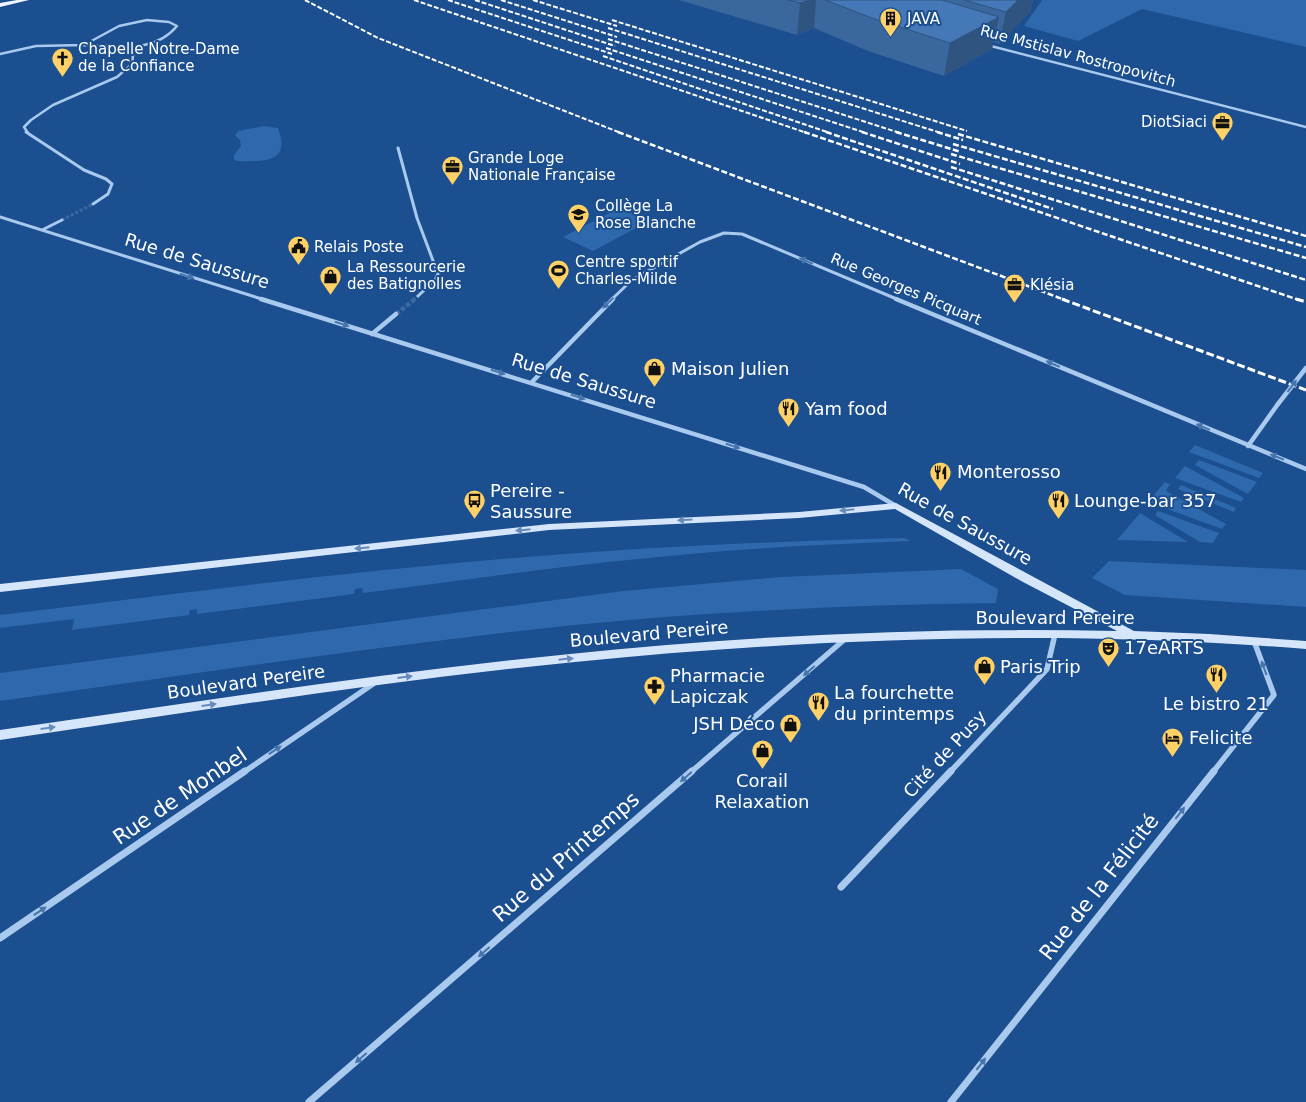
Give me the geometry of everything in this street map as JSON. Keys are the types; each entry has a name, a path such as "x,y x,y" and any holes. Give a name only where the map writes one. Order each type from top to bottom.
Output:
{"main road":[{"path":"0,5 26,0"},
{"path":"0,588 549,528 798,515 896,506"},
{"name":"Rue de Saussure","path":"896,506 1133,635"},
{"name":"Boulevard Pereire","path":"0,735 378,681 620,654 846,638 1055,634 1133,635 1306,645"}],"street":[{"path":"0,54 24,48 83,45 134,47 157,41 176,28 176,24 148,19 126,22 119,24 83,45"},
{"name":"Rue Mstislav Rostropovitch","path":"986,44 1306,127"},
{"path":"93,204 108,194 112,189 112,184 106,179 84,170 26,132 24,127 28,120 65,100 117,77 132,64 134,47"},
{"path":"398,148 417,218 438,274 435,280 418,296"},
{"name":"Rue de Saussure","path":"0,217 856,484 896,506"},
{"path":"42,230 62,220"},
{"name":"Rue Georges Picquart","path":"531,383 586,324 632,280 700,242 724,233 732,233 751,238 1248,446 1306,468"},
{"path":"372,334 396,314"},
{"path":"1248,446 1306,368"},
{"name":"Cité de Pusy","path":"841,887 1047,669 1055,634"},
{"name":"Rue du Printemps","path":"309,1102 846,638"},
{"name":"Rue de la Félicité","path":"950,1102 1274,695 1254,641"},
{"name":"Rue de Monbel","path":"0,938 378,681"}],"shaded area":[{"path":"1042,0 1306,0 1306,47 1142,9 1078,41 1024,26"},
{"path":"264,126 278,128 281,136 281,149 275,157 262,161 234,160 234,155 241,146 240,140 235,135 238,131"},
{"path":"619,208 649,221 593,251 563,237"},
{"path":"1195,445 1263,473 1259,478 1189,452"},
{"path":"1199,460 1257,482 1248,494 1195,465"},
{"path":"1185,466 1244,498 1241,502 1175,478"},
{"path":"1165,482 1170,484 1166,491 1226,524 1222,529 1148,502"},
{"path":"1181,485 1236,508 1234,512 1178,489"},
{"path":"1158,511 1219,533 1213,543 1200,542 1155,515"},
{"path":"1140,513 1188,542 1117,540"},
{"path":"904,538 911,541 718,552 568,567 363,593 362,588 355,589 354,594 197,614 197,609 190,610 189,615 72,630 74,619 0,628 0,615 394,569 620,550"},
{"path":"1109,561 1306,570 1306,607 1125,595 1092,578"},
{"path":"961,569 998,589 996,603 807,608 681,616 556,627 370,649 0,701 0,673 623,591 782,577"}],"building":[{"path":"788,0 809,0 800,3"},
{"path":"825,0 942,0 999,17 950,43 872,18"},
{"path":"964,0 1018,0 1006,12"}],"tunnel":[{"path":"62,220 93,204"},
{"path":"413,300 418,296"},
{"path":"396,314 415,299"}],"railway":[{"path":"305,0 378,38 621,133"},
{"path":"414,0 807,133"},
{"path":"448,0 612,54"},
{"path":"475,0 615,46"},
{"path":"501,0 617,37"},
{"path":"533,0 617,26"},
{"path":"612,20 967,131"},
{"path":"608,28 941,133"},
{"path":"608,39 900,133"},
{"path":"606,48 866,133"},
{"path":"603,56 830,133"},
{"path":"618,132 1065,300"},
{"path":"804,132 1296,299"},
{"path":"826,132 1053,209"},
{"path":"862,132 960,164"},
{"path":"896,132 961,152"},
{"path":"937,132 963,140"},
{"path":"958,134 1306,236"},
{"path":"953,144 1306,247"},
{"path":"951,154 1306,258"},
{"path":"951,167 1306,280"},
{"path":"1062,299 1306,390"},
{"path":"1296,299 1306,302"}],"place":[{"name":"JAVA","path":"891,38"},
{"name":"Chapelle Notre-Dame de la Confiance","path":"62,77"},
{"name":"DiotSiaci","path":"1223,141"},
{"name":"Grande Loge Nationale Française","path":"452,186"},
{"name":"Collège La Rose Blanche","path":"579,234"},
{"name":"Relais Poste","path":"298,266"},
{"name":"Centre sportif Charles-Milde","path":"559,290"},
{"name":"La Ressourcerie des Batignolles","path":"331,295"},
{"name":"Klésia","path":"1014,304"},
{"name":"Maison Julien","path":"655,388"},
{"name":"Yam food","path":"789,428"},
{"name":"Monterosso","path":"941,491"},
{"name":"Pereire - Saussure","path":"474,520"},
{"name":"Lounge-bar 357","path":"1058,520"},
{"name":"17eARTS","path":"1108,667"},
{"name":"Paris Trip","path":"984,686"},
{"name":"Le bistro 21","path":"1216,693"},
{"name":"Pharmacie Lapiczak","path":"654,705"},
{"name":"La fourchette du printemps","path":"818,722"},
{"name":"JSH Déco","path":"791,743"},
{"name":"Felicite","path":"1173,757"},
{"name":"Corail Relaxation","path":"762,770"}]}
